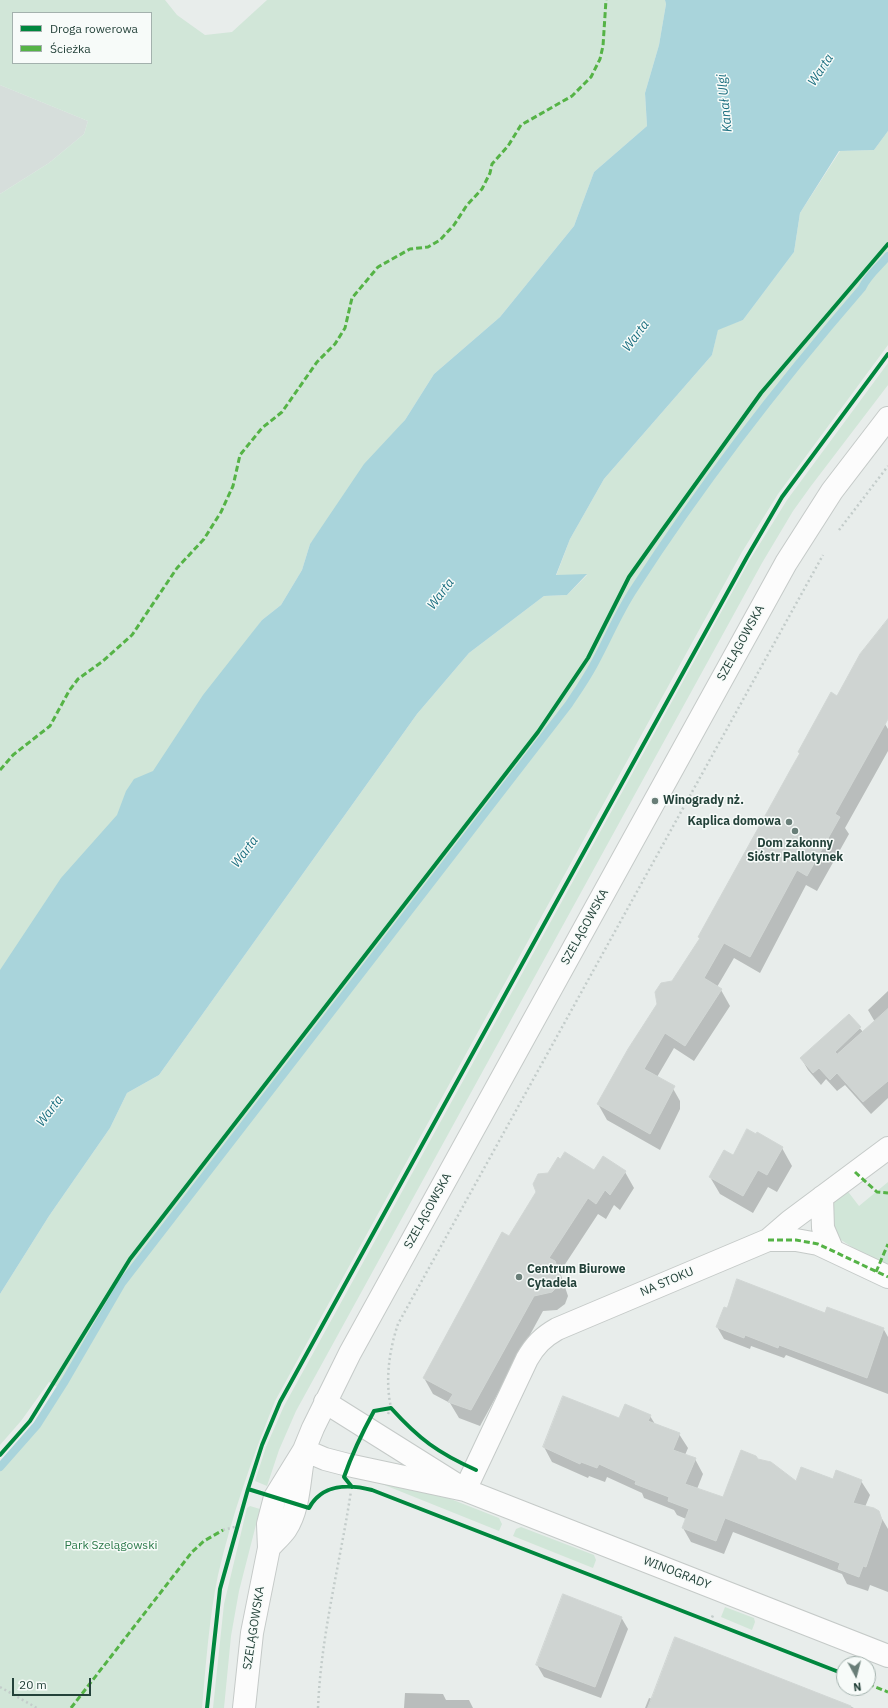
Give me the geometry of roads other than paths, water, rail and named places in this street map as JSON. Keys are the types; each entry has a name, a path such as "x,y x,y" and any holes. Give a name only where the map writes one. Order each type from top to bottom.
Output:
{"street":[{"name":"SZELĄGOWSKA","path":"244,1708 252,1633 269,1548 285,1530 292,1515 296,1504 304,1450 325,1402 372,1313 786,563 832,491 888,418"},
{"name":"NA STOKU","path":"465,1490 527,1359 534,1347 544,1337 579,1320 768,1240 822,1197 888,1148"},
{"path":"822,1197 822,1228 832,1249"},
{"path":"768,1240 796,1240 818,1244 832,1249 888,1277"},
{"name":"WINOGRADY","path":"325,1402 465,1490"},
{"name":"WINOGRADY","path":"304,1450 325,1459 348,1465 465,1490 888,1656"}],"water":[{"path":"665,0 888,0 888,131 874,150 839,151 800,213 794,252 743,320 718,330 712,355 604,479 570,539 556,575 587,574 567,595 544,596 469,653 417,714 159,1075 127,1093 110,1128 49,1216 0,1294 0,970 61,878 117,815 126,791 134,779 153,771 203,695 262,620 281,605 302,570 310,544 364,464 405,420 434,374 500,317 574,226 594,172 647,126 645,93 659,45 666,4"}],"waterway":[{"path":"0,1467 37,1425 65,1381 122,1283 569,704 590,671 628,598 687,510 743,434 801,360 862,288 870,275 888,256"}],"place":[{"name":"Winogrady nż.","path":"655,801"},
{"name":"Kaplica domowa","path":"789,822"},
{"name":"Dom zakonny Sióstr Pallotynek","path":"795,831"},
{"name":"Centrum Biurowe Cytadela","path":"519,1277"}],"water label":[{"name":"Warta","path":"821,70"},
{"name":"Kanał Ulgi","path":"725,103"},
{"name":"Warta","path":"636,336"},
{"name":"Warta","path":"441,594"},
{"name":"Warta","path":"245,852"},
{"name":"Warta","path":"50,1111"}],"park label":[{"name":"Park Szelągowski","path":"111,1546"}]}
